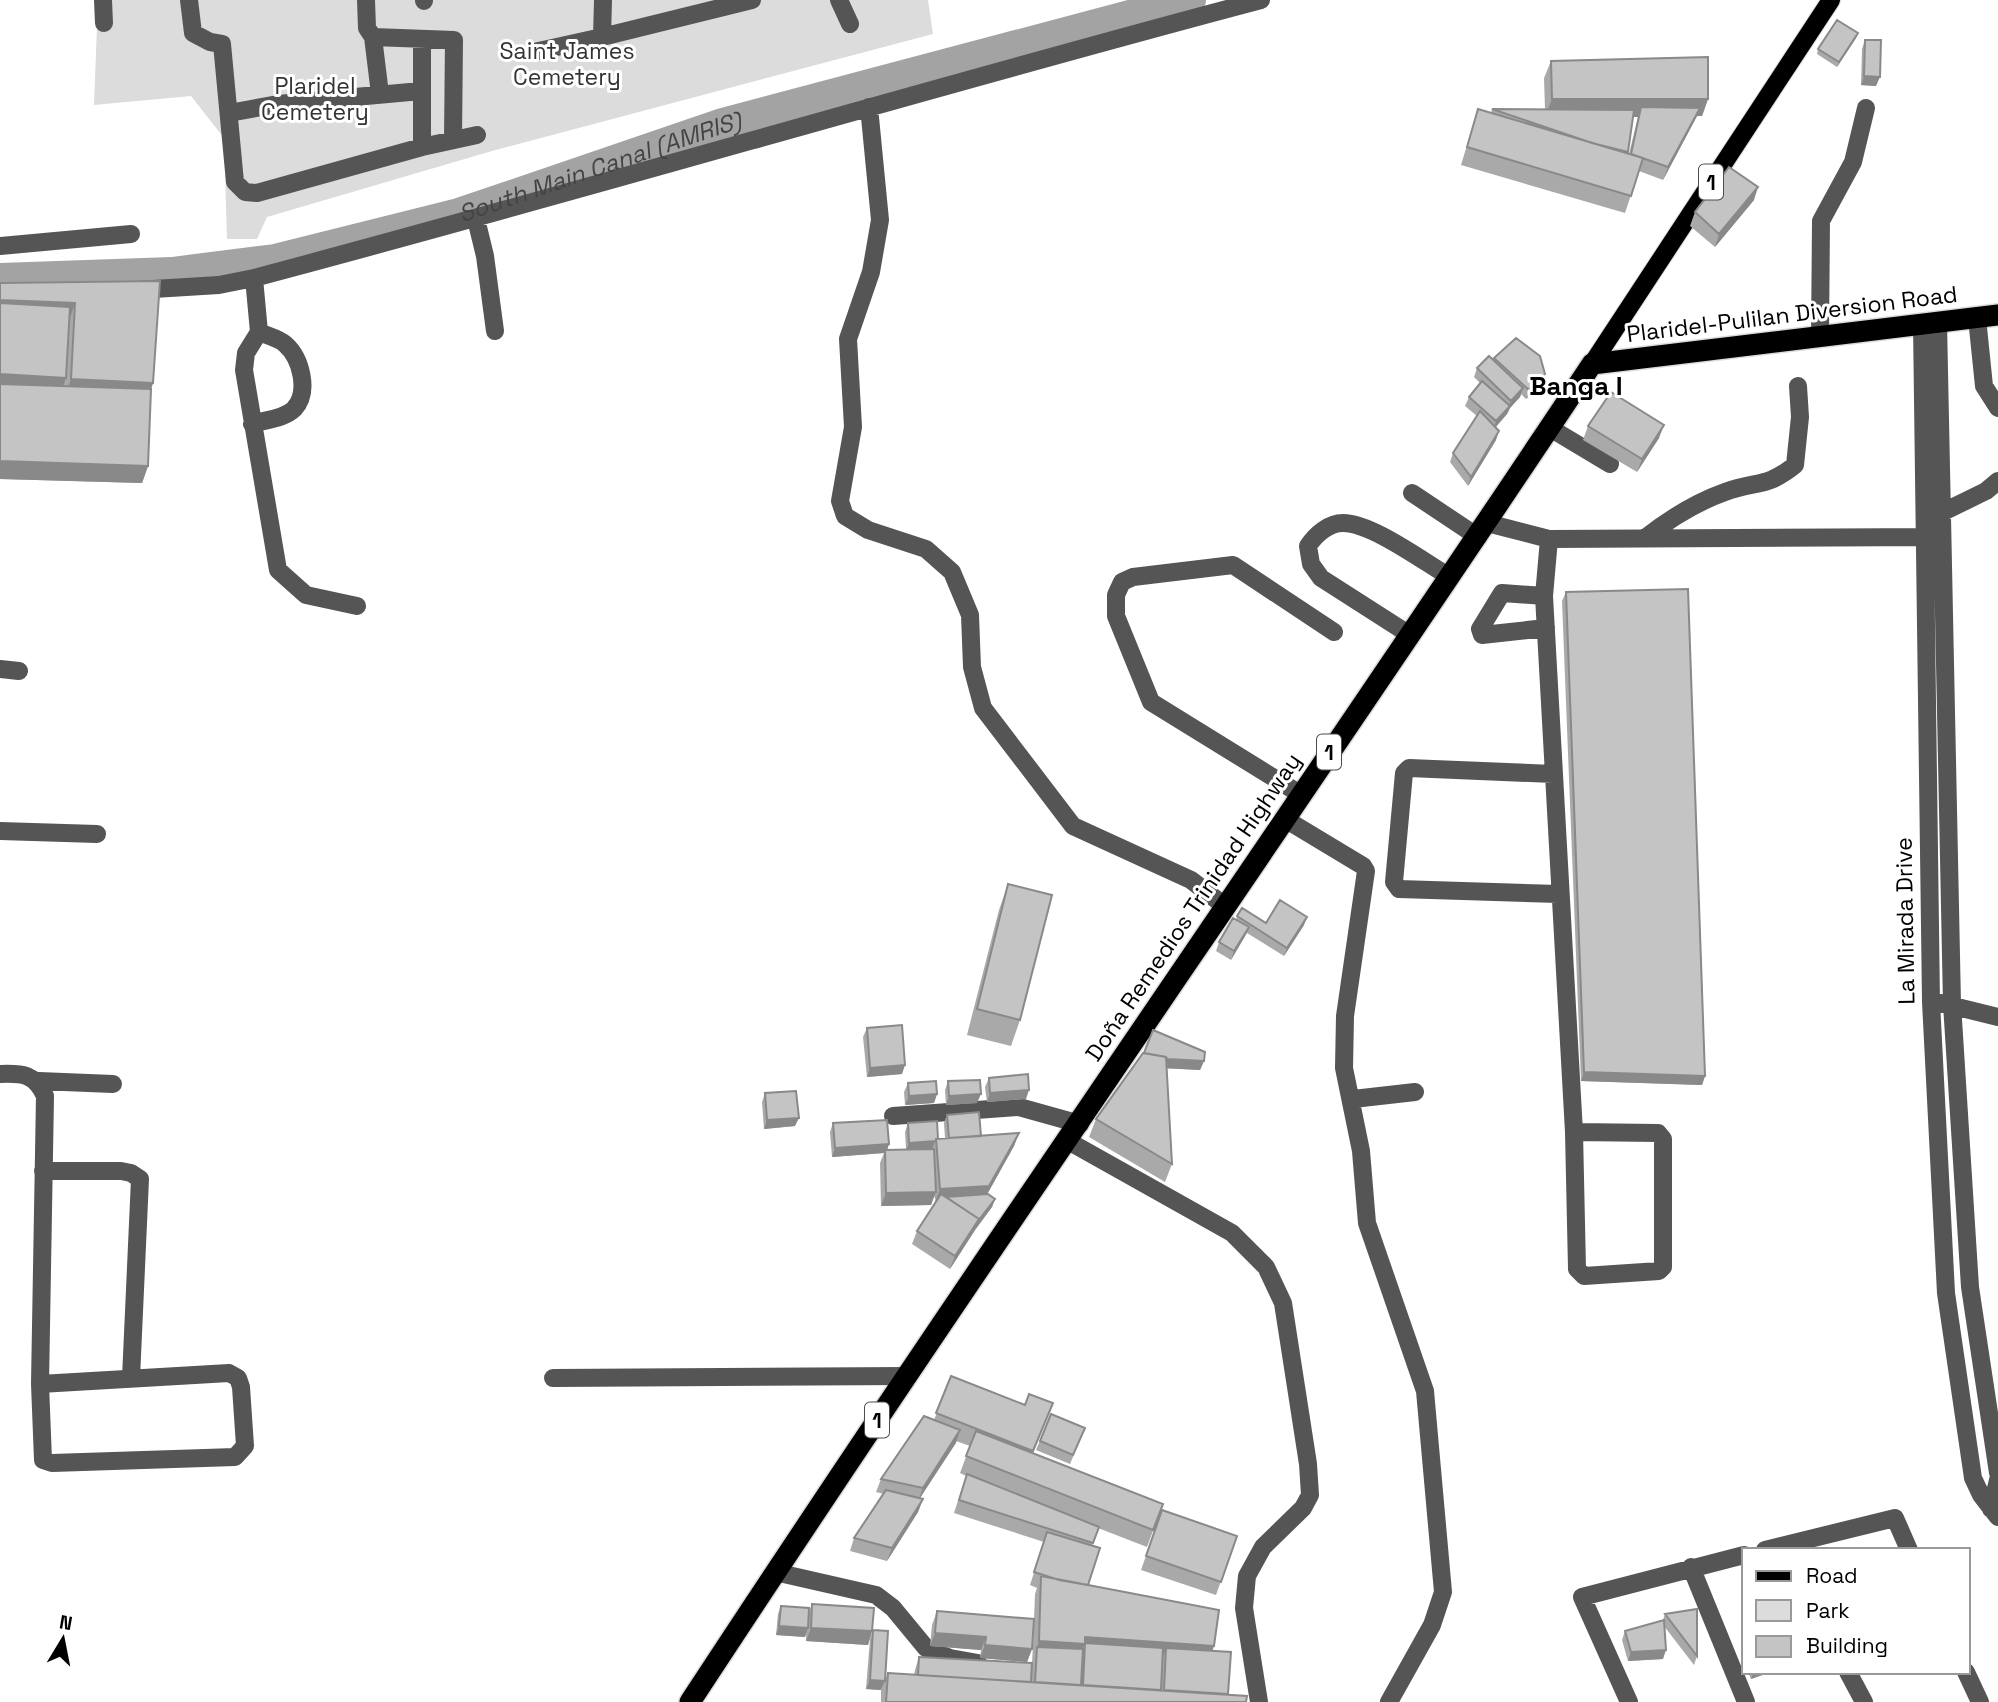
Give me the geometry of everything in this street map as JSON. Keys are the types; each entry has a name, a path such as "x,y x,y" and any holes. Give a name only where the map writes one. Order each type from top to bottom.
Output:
{"highway":[{"name":"Plaridel-Pulilan Diversion Road","path":"1592,364 1987,317"},
{"name":"Doña Remedios Trinidad Highway","path":"690,1702 1300,794 1483,530 1592,364"}],"main road":[{"name":"Doña Remedios Trinidad Highway","path":"1592,364 1831,0"}],"street":[{"path":"103,0 104,23"},
{"path":"190,0 193,33 210,42 222,44 235,182 245,192 257,192 422,147 477,135"},
{"path":"366,0 367,28 373,37 380,94"},
{"path":"602,37 603,0"},
{"path":"534,52 752,0"},
{"path":"839,0 850,24"},
{"path":"123,291 219,285 254,278 476,219 1221,5 1261,0"},
{"path":"373,37 422,41 448,38 454,40 453,139"},
{"path":"422,41 422,147"},
{"path":"229,113 421,91"},
{"path":"869,107 880,220 871,272 848,339 853,427 840,501 845,516 868,530 926,549 952,572 970,615 972,667 983,708 1073,826 1191,880 1226,907"},
{"path":"1819,337 1821,221 1853,162 1866,108"},
{"path":"476,219 485,256 495,331"},
{"path":"0,246 131,234"},
{"path":"254,278 259,332 246,353 244,370 251,424 278,570 306,595 357,606"},
{"path":"1987,317 1984,386 1998,408"},
{"name":"La Mirada Drive","path":"1930,323 1933,537 1952,1004 1970,1287 1998,1473"},
{"path":"251,424 294,409 302,387 299,363 288,347 259,332"},
{"name":"La Mirada Drive","path":"1930,377 1941,513 1933,537 1931,1002 1945,1293 1973,1478 1995,1513"},
{"path":"1645,538 1664,523 1726,492 1775,481 1795,465 1800,417 1798,386"},
{"path":"1549,428 1610,464"},
{"path":"1941,513 1986,491 1998,481"},
{"path":"1412,493 1483,530 1549,539 1933,537"},
{"path":"1410,635 1321,578 1311,564 1308,545 1315,535 1326,528 1341,523 1361,526 1450,577"},
{"path":"1549,539 1544,596 1574,1132 1577,1269 1584,1276 1659,1272 1664,1267 1663,1139 1658,1133 1574,1132"},
{"path":"1300,794 1152,702 1116,616 1116,595 1122,582 1133,577 1233,565 1334,632"},
{"path":"1544,596 1502,593 1480,629 1482,635 1491,636 1546,628"},
{"path":"0,669 19,671"},
{"path":"1553,774 1409,768 1404,773 1394,882 1399,889 1559,894"},
{"path":"1285,819 1363,866 1366,871 1345,1016 1344,1068 1353,1099 1367,1223 1425,1391 1443,1592 1432,1625 1389,1702"},
{"path":"0,831 97,834"},
{"path":"1931,1002 1952,1004 1998,1017"},
{"path":"0,1074 28,1074 39,1082 45,1096 40,1384 40,1450 43,1460 51,1463 235,1457 245,1446 242,1387 238,1378 229,1373 40,1384"},
{"path":"39,1082 113,1084"},
{"path":"1353,1099 1415,1092"},
{"path":"893,1116 1019,1107 1074,1132 1232,1233 1266,1267 1283,1303 1308,1465 1310,1495 1303,1508 1263,1547 1247,1576 1244,1608 1259,1702"},
{"path":"43,1171 121,1171 140,1179 131,1378"},
{"path":"1942,1221 1966,1219"},
{"path":"553,1378 908,1376"},
{"name":"La Mirada Drive","path":"1995,1513 1998,1480"},
{"path":"1789,1547 1895,1518 1908,1548"},
{"path":"1629,1702 1582,1597 1742,1555"},
{"path":"1691,1567 1745,1702"},
{"path":"775,1572 876,1595 893,1608 926,1648 950,1658 996,1666"},
{"path":"1848,1674 1864,1702"},
{"path":"1967,1674 1980,1702"}],"green space":[{"name":"Plaridel Cemetery","path":"98,0 928,0 933,34 492,151 267,217 257,239 227,239 224,138 191,96 94,105"}],"building":[{"path":"1837,20 1858,33 1839,62 1818,49"},
{"path":"1865,40 1881,40 1880,77 1864,76"},
{"path":"1708,57 1708,99 1552,99 1551,61"},
{"path":"1641,107 1700,108 1668,167 1631,154"},
{"path":"1478,109 1643,158 1631,196 1467,147"},
{"path":"1492,109 1634,110 1628,152 1592,143"},
{"path":"1729,167 1758,187 1719,234 1695,212"},
{"path":"160,281 153,383 71,379 75,303 0,300 0,283"},
{"path":"0,303 70,307 66,378 0,374"},
{"path":"1516,338 1540,356 1545,374 1529,390 1494,358"},
{"path":"1489,356 1523,388 1511,401 1477,368"},
{"path":"1482,381 1510,406 1496,421 1469,397"},
{"path":"0,384 151,389 148,466 0,461"},
{"path":"1611,392 1664,425 1642,459 1588,426"},
{"path":"1480,411 1499,431 1471,477 1453,453"},
{"path":"1688,589 1705,1076 1584,1072 1566,592"},
{"path":"1008,884 1052,895 1020,1020 977,1009"},
{"path":"1280,900 1307,917 1287,948 1237,916 1242,908 1266,923"},
{"path":"1233,918 1249,927 1234,951 1219,942"},
{"path":"902,1025 905,1065 870,1068 867,1028"},
{"path":"1153,1030 1205,1052 1204,1061 1167,1059 1144,1053"},
{"path":"1143,1053 1166,1057 1172,1164 1096,1119"},
{"path":"1028,1074 1029,1090 990,1093 989,1078"},
{"path":"980,1080 981,1094 949,1096 948,1081"},
{"path":"936,1081 937,1094 909,1096 908,1083"},
{"path":"796,1091 799,1118 767,1120 765,1093"},
{"path":"979,1112 981,1136 949,1138 947,1115"},
{"path":"887,1120 889,1144 835,1148 833,1123"},
{"path":"937,1121 936,1141 909,1143 908,1123"},
{"path":"1019,1133 989,1186 940,1189 936,1139"},
{"path":"934,1149 936,1192 886,1193 885,1150"},
{"path":"941,1194 979,1219 955,1256 917,1231"},
{"path":"988,1194 995,1199 978,1221 979,1219 946,1197"},
{"path":"951,1376 1025,1405 1029,1394 1053,1403 1033,1451 936,1413"},
{"path":"1051,1414 1085,1428 1073,1455 1040,1441"},
{"path":"924,1416 960,1430 923,1488 881,1479"},
{"path":"976,1431 1163,1504 1153,1530 966,1456"},
{"path":"967,1474 1099,1527 1093,1543 959,1500"},
{"path":"886,1490 923,1499 892,1548 854,1538"},
{"path":"1162,1510 1237,1536 1221,1582 1146,1556"},
{"path":"1047,1532 1100,1548 1088,1585 1034,1572"},
{"path":"1041,1576 1219,1610 1214,1646 1085,1637 1085,1644 1039,1641"},
{"path":"812,1604 874,1608 872,1631 811,1628"},
{"path":"781,1606 809,1608 808,1628 779,1626"},
{"path":"1697,1609 1697,1656 1665,1614"},
{"path":"937,1611 1034,1619 1032,1649 985,1645 986,1637 935,1633"},
{"path":"1664,1620 1666,1650 1631,1652 1625,1631"},
{"path":"873,1630 888,1631 885,1681 870,1680"},
{"path":"1085,1643 1163,1648 1161,1690 1083,1685"},
{"path":"1037,1647 1083,1649 1081,1685 1035,1682"},
{"path":"1166,1648 1231,1652 1228,1694 1164,1690"},
{"path":"919,1657 1032,1663 1031,1682 918,1675"},
{"path":"888,1673 1247,1696 1246,1702 886,1702"}],"waterway":[{"name":"South Main Canal (AMRIS)","path":"0,279 172,273 275,260 459,214 723,124 1190,0"}],"district":[{"name":"Banga I","path":"1576,386"}],"park label":[{"name":"Saint James Cemetery","path":"567,64"}]}
